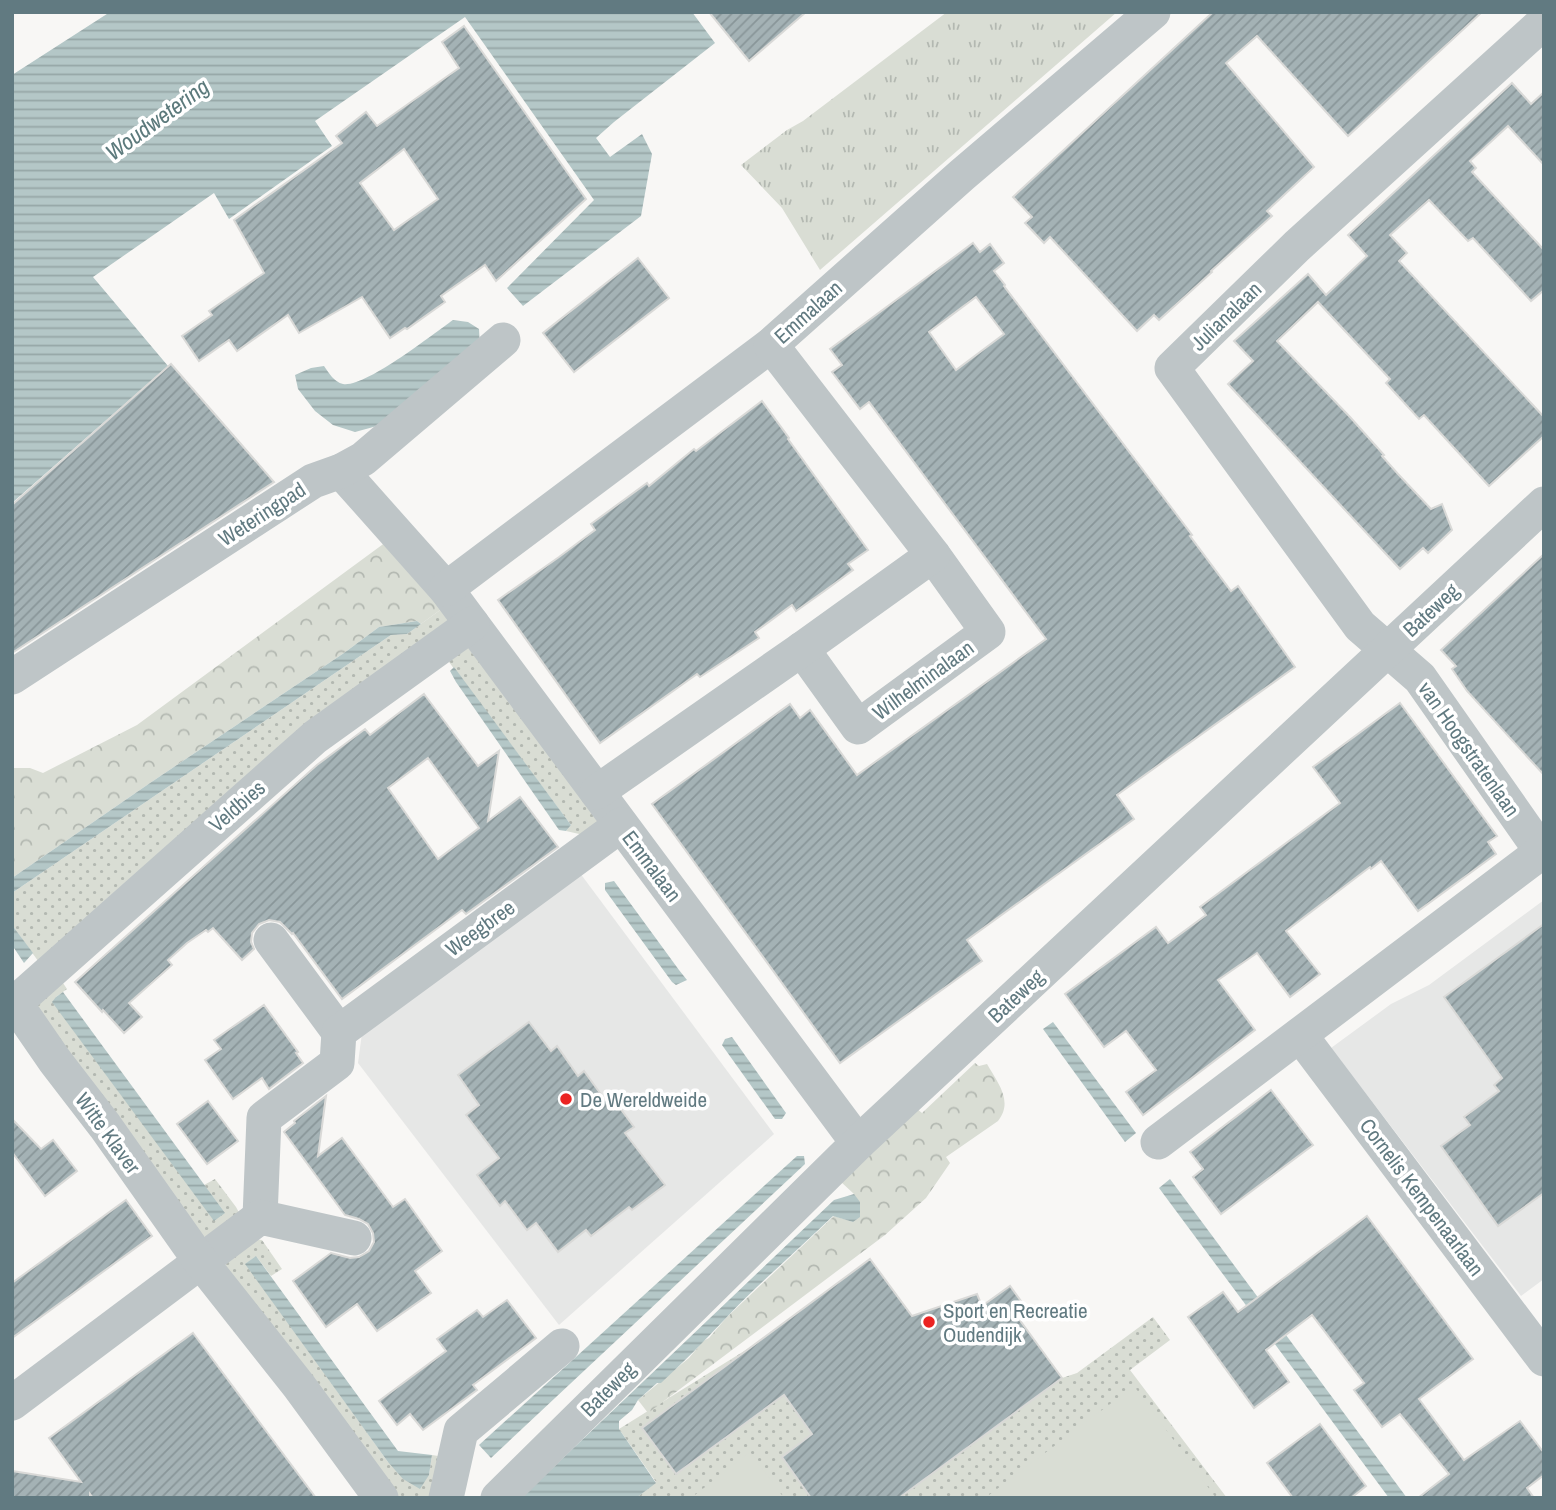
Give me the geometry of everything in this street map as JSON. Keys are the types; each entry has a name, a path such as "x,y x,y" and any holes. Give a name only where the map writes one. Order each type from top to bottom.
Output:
{"street":[{"name":"Emmalaan","path":"446,589 771,345 962,175 1153,12"},
{"name":"Julianalaan","path":"1387,651 1360,626 1171,368 1297,246 1541,20"},
{"name":"Weteringpad","path":"12,677 313,481 341,471 363,459 503,340"},
{"name":"Wilhelminalaan","path":"771,345 933,555 988,632 858,727 802,649"},
{"name":"Emmalaan","path":"341,471 446,589 858,1143"},
{"name":"Bateweg","path":"498,1498 858,1143 1544,504"},
{"path":"597,792 933,555"},
{"name":"Veldbies","path":"15,1003 316,737 472,624"},
{"name":"van Hoogstratenlaan","path":"1387,651 1420,678 1543,852"},
{"name":"Weegbree","path":"339,1032 621,825"},
{"path":"1158,1142 1543,852"},
{"path":"260,1217 264,1118 337,1063 339,1032 271,940"},
{"name":"Witte Klaver","path":"15,1003 201,1262 299,1386 381,1498"},
{"name":"Cornelis Kempenaarlaan","path":"1300,1035 1544,1359"},
{"path":"12,1403 260,1217 354,1238"},
{"path":"446,1498 461,1431 562,1346"}],"shaded area":[{"name":"De Wereldweide","path":"577,869 774,1134 559,1325 358,1063 362,1033"},
{"path":"1544,900 1544,1279 1521,1296 1331,1048 1391,1004 1429,985"}],"green space":[{"path":"947,12 1117,12 820,270 782,208 741,165"},
{"path":"386,542 443,608 421,624 417,621 379,627 12,878 12,768 30,768 43,773 137,725"},
{"path":"443,608 452,622 41,965 12,925 12,893 391,635 407,634"},
{"path":"467,646 598,819 596,828 588,836 566,831 571,825 443,654"},
{"path":"59,977 67,989 56,997 225,1213 204,1185 215,1179 243,1220 211,1240 201,1235 36,1011 37,997"},
{"path":"975,1063 979,1066 987,1064 1002,1092 1003,1114 998,1121 946,1157 950,1163 926,1198 885,1235 648,1413 638,1400 689,1358 726,1318 834,1216 853,1222 854,1194 840,1181 916,1108 922,1113"},
{"path":"253,1239 262,1240 282,1269 271,1276 256,1256 246,1264 388,1462 429,1475 432,1455 445,1457 441,1498 392,1498 226,1267 226,1261"},
{"path":"1153,1317 1170,1340 1130,1370 1227,1498 899,1498 1062,1378 1077,1373"},
{"path":"749,1348 859,1498 636,1498 656,1482 619,1429"},
{"path":"1134,1386 1216,1498 985,1498"},
{"path":"750,1452 784,1498 691,1498"}],"water":[{"name":"Woudwetering","path":"110,12 692,12 715,43 596,138 610,157 642,134 652,154 641,216 523,306 507,288 594,200 465,17 315,121 332,146 229,219 214,193 93,277 168,366 12,503 12,75"},
{"path":"453,320 468,322 479,329 480,347 377,426 355,432 333,425 315,411 298,389 295,375 311,368 324,366 334,379 343,384 367,378 399,359"},
{"path":"417,621 421,624 407,634 391,635 12,893 12,878 379,627"},
{"path":"454,667 571,825 566,831 559,830 456,682 450,671"},
{"path":"614,881 687,980 676,985 672,982 605,890 605,883"},
{"path":"12,925 33,953 24,963 12,945"},
{"path":"63,992 225,1213 214,1221 52,1002"},
{"path":"1053,1022 1136,1133 1125,1142 1043,1029"},
{"path":"732,1037 786,1113 782,1119 775,1119 722,1045 725,1039"},
{"path":"797,1156 804,1156 805,1164 491,1458 479,1445"},
{"path":"1170,1179 1407,1498 1389,1498 1159,1188"},
{"path":"854,1194 860,1202 860,1217 853,1222 833,1216 619,1421 619,1429 656,1483 636,1498 521,1498 834,1200"},
{"path":"256,1256 398,1451 432,1455 429,1475 420,1489 403,1479 388,1462 245,1264"}],"building":[{"path":"709,12 806,12 749,61"},
{"path":"1213,12 1482,12 1348,136 1257,36 1226,63 1314,167 1267,211 1272,216 1212,272 1159,320 1154,315 1137,331 1050,237 1044,243 1025,223 1032,217 1013,197"},
{"path":"464,26 586,199 496,281 485,265 441,296 445,302 390,338 362,297 299,333 288,315 237,351 229,340 199,361 182,336 212,315 209,311 264,273 234,220 342,143 336,136 366,112 377,126 459,68 442,42","holes":["404,149 438,199 394,230 360,183"]},
{"path":"1512,83 1531,104 1544,92 1544,165 1508,126 1470,161 1476,168 1472,172 1544,250 1544,290 1531,301 1473,238 1468,241 1429,200 1390,235 1407,253 1399,261 1544,417 1544,436 1489,486 1424,415 1419,419 1386,383 1390,379 1318,302 1277,341 1350,417 1431,509 1442,504 1452,530 1428,553 1423,548 1400,569 1228,384 1253,361 1234,341 1308,274 1326,295 1367,256 1348,235"},
{"path":"973,243 980,252 990,244 1004,263 994,271 1004,286 1192,535 1190,536 1231,591 1238,586 1295,667 1117,795 1134,819 967,940 982,961 840,1063 652,804 790,704 800,718 810,710 857,775 1046,639 869,402 860,409 832,372 842,365 830,349","holes":["976,297 1004,334 956,370 929,332"]},
{"path":"638,258 669,298 574,372 543,333"},
{"path":"171,364 274,482 12,653 12,505"},
{"path":"762,401 868,550 848,564 853,570 823,592 796,611 792,605 755,632 759,638 700,677 697,674 600,743 498,600 595,530 591,524 647,483 649,486 694,449 696,451"},
{"path":"1544,554 1544,775 1467,691 1452,669 1456,666 1441,650"},
{"path":"424,694 478,766 499,751 488,821 520,797 558,847 466,914 462,910 342,999 293,933 280,922 269,920 259,924 252,933 251,942 254,949 242,960 213,928 208,932 206,930 168,960 172,965 129,1003 142,1017 124,1033 75,982 317,765 365,729 370,735","holes":["428,758 479,828 438,859 388,788"]},
{"path":"1400,703 1497,836 1488,842 1496,854 1418,911 1381,861 1371,869 1370,867 1286,931 1320,974 1290,997 1257,953 1218,980 1255,1030 1143,1115 1126,1092 1156,1070 1126,1031 1104,1047 1065,994 1156,927 1168,943 1206,915 1200,907 1340,803 1313,767"},
{"path":"1544,924 1544,1193 1498,1226 1441,1146 1470,1125 1464,1117 1499,1091 1494,1085 1502,1078 1444,997"},
{"path":"264,1005 303,1063 269,1089 262,1078 233,1099 205,1060 221,1049 214,1040"},
{"path":"529,1022 551,1051 557,1046 578,1076 584,1071 605,1100 611,1096 634,1127 625,1133 665,1185 632,1210 629,1207 591,1236 586,1230 558,1252 536,1223 527,1230 505,1201 500,1206 477,1175 499,1158 466,1115 479,1105 458,1075"},
{"path":"1271,1090 1313,1145 1221,1214 1193,1177 1203,1169 1190,1152"},
{"path":"326,1096 318,1156 342,1138 393,1207 405,1199 442,1251 415,1271 431,1293 377,1331 357,1304 326,1327 293,1281 331,1253 350,1258 359,1257 369,1251 374,1242 368,1224 345,1215 284,1132"},
{"path":"208,1101 238,1141 207,1164 177,1124"},
{"path":"12,1119 41,1149 53,1140 77,1171 45,1196 12,1152"},
{"path":"126,1200 152,1236 12,1338 12,1283"},
{"path":"1367,1216 1473,1359 1419,1399 1464,1460 1520,1421 1544,1453 1544,1475 1527,1488 1534,1498 1418,1498 1449,1474 1400,1414 1382,1427 1354,1390 1364,1383 1312,1315 1266,1350 1289,1382 1254,1408 1188,1317 1223,1292 1238,1312"},
{"path":"870,1259 912,1316 977,1294 982,1306 1010,1286 1029,1312 1019,1319 1062,1378 899,1498 811,1498 782,1457 812,1434 784,1395 676,1474 642,1428"},
{"path":"507,1300 536,1338 473,1385 477,1390 423,1430 410,1414 397,1425 379,1401 446,1351 437,1339 477,1310 483,1317"},
{"path":"193,1333 316,1498 93,1498 90,1494 90,1498 12,1498 12,1471 81,1482 49,1438"},
{"path":"1320,1424 1366,1486 1351,1498 1293,1498 1267,1463"}],"place":[{"name":"De Wereldweide","path":"566,1099"},
{"name":"Sport en Recreatie Oudendijk","path":"929,1322"}]}
